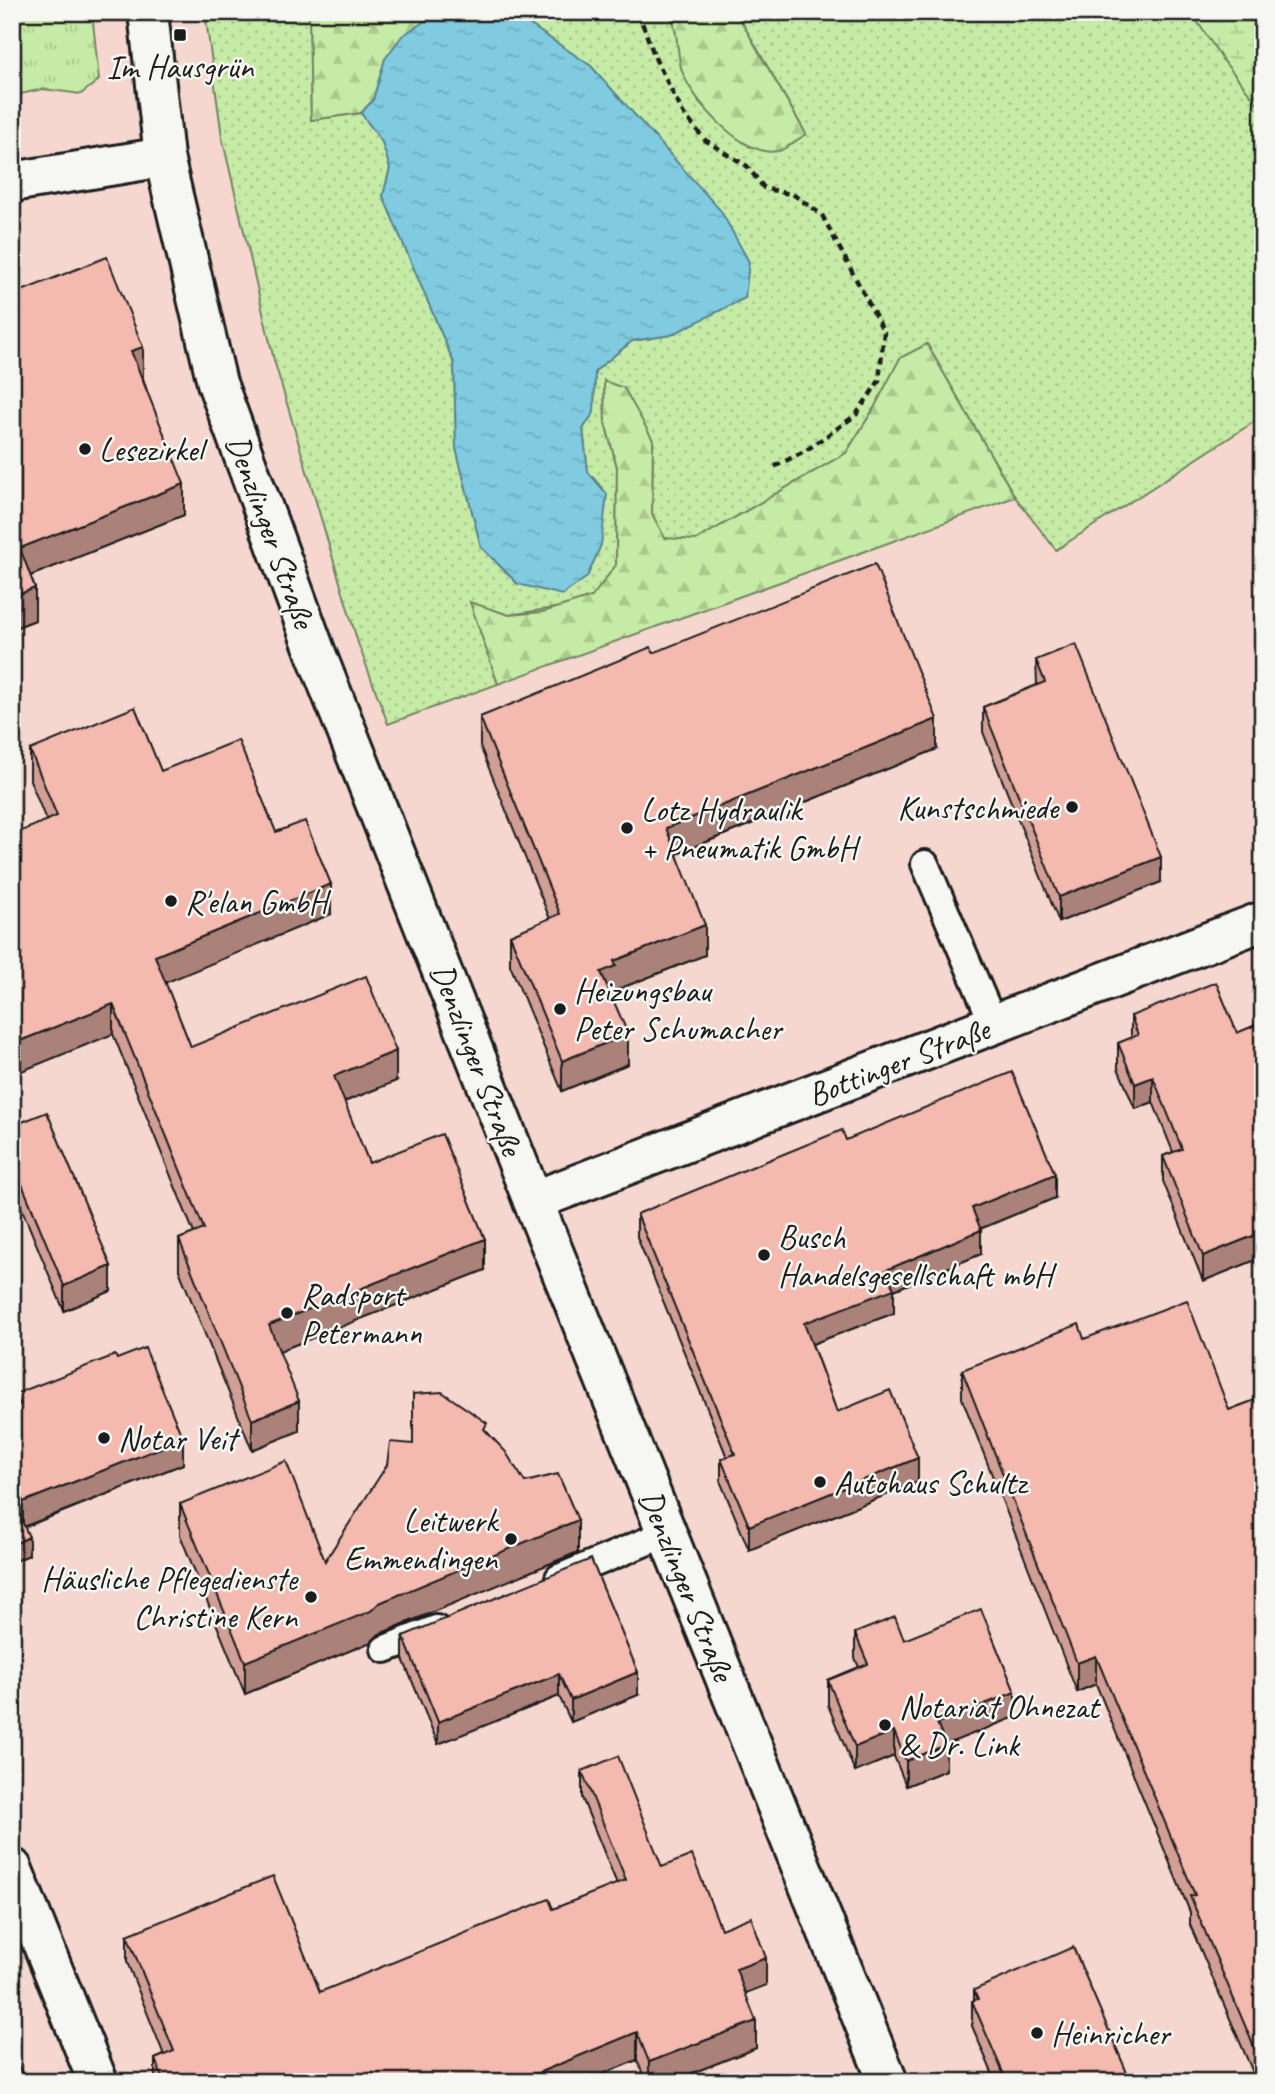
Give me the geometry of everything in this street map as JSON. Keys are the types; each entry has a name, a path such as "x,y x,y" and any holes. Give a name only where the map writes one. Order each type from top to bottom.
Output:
{"street":[{"name":"Denzlinger Straße","path":"148,12 164,157 217,383 317,656 888,2082"},
{"path":"12,182 164,157"},
{"name":"Bottinger Straße","path":"533,1201 1263,921"},
{"path":"12,1868 99,2082"}],"lane":[{"path":"925,864 994,1025"},
{"path":"539,1586 667,1534"},
{"path":"385,1649 462,1618"}],"path":[{"path":"638,12 656,60 683,113 705,140 747,166 764,188 794,195 821,215 884,332 879,381 856,415 808,449 774,467"}],"shaded area":[{"path":"92,12 205,12 222,137 274,360 358,643 388,724 1015,497 1056,550 1263,416 1263,2082 12,2082 12,96 43,89 81,94 98,80"}],"green space":[{"path":"12,12 92,12 99,80 81,94 43,89 12,96"},
{"path":"205,12 309,12 311,120 361,113 382,142 390,168 383,196 454,363 456,448 481,547 518,584 607,494 588,472 583,429 594,412 595,371 632,341 671,335 693,323 678,164 591,66 520,18 465,15 470,12 670,12 699,102 724,127 750,147 806,134 736,12 1191,12 1223,60 1263,110 1263,416 1056,550 1015,497 927,344 873,410 846,453 696,540 665,539 652,514 653,440 604,381 605,422 617,467 616,565 592,597 560,607 509,615 471,603 498,684 388,724 358,643 274,360 222,137"},
{"path":"309,12 470,12 465,15 434,15 385,59 373,100 361,113 311,120"},
{"path":"670,12 736,12 806,134 781,150 765,151 750,146 721,125 696,97 682,71"},
{"path":"1191,12 1263,12 1263,110 1223,60"},
{"path":"927,344 1015,497 498,684 470,602 509,615 543,612 592,597 616,565 617,467 605,422 604,381 624,388 653,440 652,514 665,538 696,540 846,453 873,410 900,358"}],"water":[{"path":"434,15 520,18 591,66 721,211 749,262 745,298 671,335 632,341 595,371 594,412 583,429 588,472 607,494 601,545 587,577 562,595 518,584 481,547 456,448 454,363 383,196 390,168 382,142 361,113 373,100 385,59 402,36"}],"building":[{"name":"Lesezirkel","path":"107,257 143,347 131,351 184,484 20,548 35,588 12,597 12,316 21,312 14,294"},
{"name":"Lotz Hydraulik + Pneumatik GmbH","path":"875,564 937,719 666,828 705,925 614,961 616,966 601,972 628,1034 562,1061 510,935 560,914 480,717 651,647 653,653"},
{"name":"Kunstschmiede","path":"1076,644 1161,857 1059,897 983,707 1045,682 1036,660"},
{"path":"135,707 161,771 238,740 276,832 305,821 331,884 155,956 191,1047 366,976 396,1051 334,1076 369,1163 442,1134 485,1239 269,1325 299,1401 252,1420 179,1239 204,1229 113,1004 12,1044 12,835 57,816 30,750"},
{"path":"1216,982 1237,1033 1263,1022 1263,1232 1203,1256 1163,1156 1182,1149 1153,1077 1135,1084 1118,1043 1138,1035 1131,1016"},
{"path":"1012,1072 1055,1174 972,1208 981,1230 886,1270 894,1289 804,1323 837,1412 890,1390 918,1458 749,1526 721,1459 735,1454 637,1214 842,1130 846,1140"},
{"path":"47,1112 111,1266 64,1286 19,1177 12,1179 12,1126"},
{"path":"1187,1300 1229,1410 1263,1397 1263,2068 1190,1896 1195,1895 1096,1656 1077,1663 962,1370 1079,1324 1084,1339"},
{"name":"Notar Veit","path":"145,1348 183,1439 23,1502 12,1475 12,1407 20,1404 15,1394 115,1355 117,1359"},
{"path":"442,1392 487,1423 484,1429 505,1451 525,1482 558,1474 578,1520 379,1603 371,1611 245,1662 180,1504 286,1461 325,1561 387,1465 390,1442 413,1444 413,1394"},
{"path":"12,1498 29,1537 12,1545"},
{"path":"591,1559 638,1672 571,1700 559,1674 438,1722 403,1636"},
{"path":"981,1609 1015,1692 937,1723 946,1745 906,1761 894,1731 855,1747 828,1680 868,1664 855,1633 895,1617 904,1640"},
{"path":"618,1756 662,1867 692,1855 721,1929 751,1917 766,1958 736,1969 756,2021 649,2062 637,2032 516,2082 164,2082 155,2059 174,2051 127,1935 273,1876 320,1992 549,1899 553,1909 626,1880 582,1771"},
{"name":"Heinricher","path":"1073,1947 1131,2082 1007,2082 972,2001 978,1999 974,1990"},
{"path":"12,2050 25,2082 12,2082"}],"place":[{"name":"Im Hausgrün","path":"180,35"},
{"name":"Lesezirkel","path":"85,449"},
{"name":"Kunstschmiede","path":"1072,807"},
{"name":"Lotz Hydraulik + Pneumatik GmbH","path":"627,828"},
{"name":"R'elan GmbH","path":"171,901"},
{"name":"Heizungsbau Peter Schumacher","path":"560,1009"},
{"name":"Busch Handelsgesellschaft mbH","path":"764,1255"},
{"name":"Radsport Petermann","path":"287,1313"},
{"name":"Notar Veit","path":"104,1438"},
{"name":"Autohaus Schultz","path":"820,1482"},
{"name":"Leitwerk Emmendingen","path":"511,1539"},
{"name":"Häusliche Pflegedienste Christine Kern","path":"311,1597"},
{"name":"Notariat Ohnezat & Dr. Link","path":"885,1725"},
{"name":"Heinricher","path":"1037,2033"}]}
